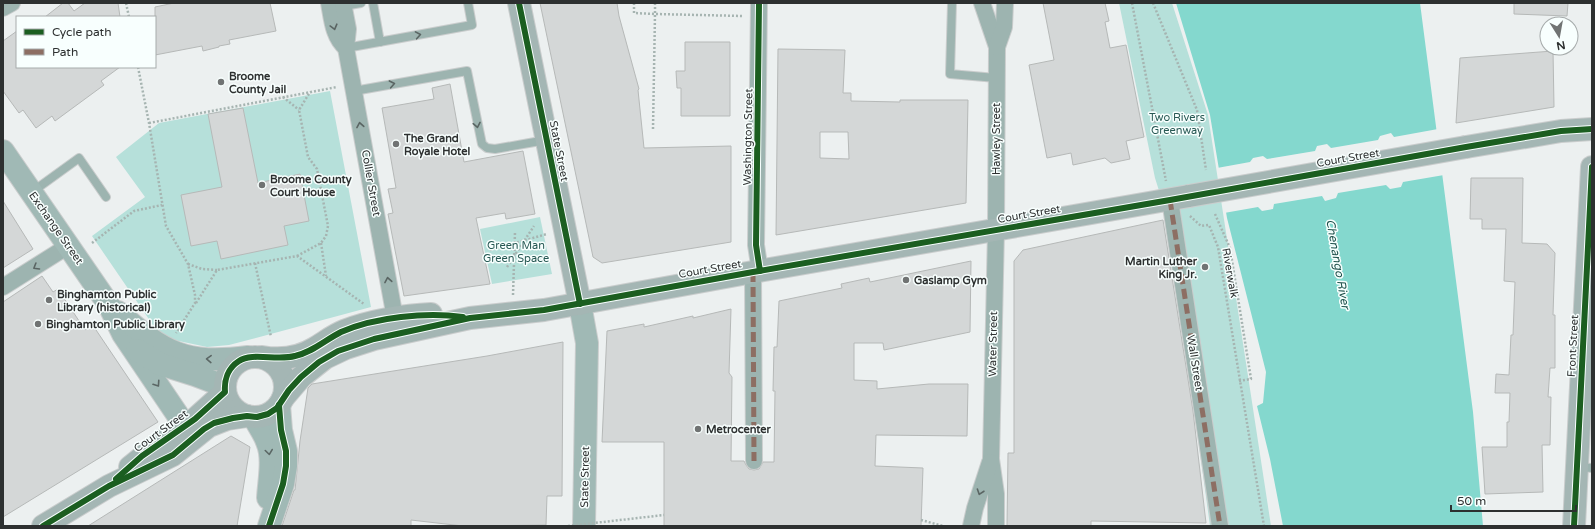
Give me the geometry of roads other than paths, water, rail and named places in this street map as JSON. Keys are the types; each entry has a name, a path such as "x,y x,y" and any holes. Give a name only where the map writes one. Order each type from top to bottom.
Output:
{"main road":[{"name":"State Street","path":"519,3 580,304 586,343 584,526"},
{"name":"Court Street","path":"281,401 295,383 312,367 338,351 374,339 470,318 512,314 580,304 757,271 1466,147 1561,131 1592,129"},
{"name":"Exchange Street","path":"3,151 109,305 127,340 177,414 181,422 182,429"},
{"name":"Front Street","path":"1574,526 1584,467 1583,416 1589,301 1592,167"},
{"name":"Exchange Street","path":"109,305 151,340 178,354 190,358 210,360 255,357"},
{"name":"Court Street","path":"255,357 282,358 299,356 309,352 331,337 345,331 366,324 395,318 434,314 470,318"},
{"name":"Exchange Street","path":"127,340 138,350 160,364 195,375 224,389"},
{"path":"266,526 271,464 270,450 267,441 250,416 232,407 224,389 226,376 231,367 239,361 255,357 274,364 283,375 285,385 281,401 281,430 286,451 286,466 283,484 269,526"},
{"name":"Court Street","path":"109,486 142,456 195,419 224,389"},
{"path":"250,416 268,414 281,401"},
{"name":"Court Street","path":"43,526 109,486 173,455 209,426 227,419 250,416"}],"street":[{"path":"3,8 12,3"},
{"name":"Hawley Street","path":"996,230 997,47 1004,26 1005,3"},
{"name":"Collier Street","path":"339,4 335,31 340,42 346,48 395,318"},
{"name":"Hawley Street","path":"980,4 997,47"},
{"name":"Washington Street","path":"754,461 759,10"},
{"name":"Wall Street","path":"1180,198 1220,526"},
{"name":"Water Street","path":"996,230 991,459 996,494 996,526"},
{"path":"3,287 68,246"},
{"name":"Water Street","path":"971,526 974,508 991,459"}],"lane":[{"path":"339,4 361,3"},
{"path":"373,3 380,42"},
{"path":"346,48 472,24 468,3"},
{"path":"952,3 950,74 996,78"},
{"path":"353,88 467,71 482,144 487,148 495,149 547,140"},
{"path":"32,192 79,158 106,197"}],"water":[{"name":"Chenango River","path":"1176,3 1420,3 1473,412 1483,526 1283,526 1270,459 1257,406 1263,403 1266,372 1227,218 1210,115"}],"place":[{"name":"Broome County Jail","path":"221,82"},
{"name":"The Grand Royale Hotel","path":"396,144"},
{"name":"Broome County Court House","path":"262,185"},
{"name":"Martin Luther King Jr.","path":"1205,267"},
{"name":"Gaslamp Gym","path":"906,280"},
{"name":"Binghamton Public Library (historical)","path":"49,300"},
{"name":"Binghamton Public Library","path":"38,324"},
{"name":"Metrocenter","path":"698,429"}],"park label":[{"name":"Two Rivers Greenway","path":"1177,123"},
{"name":"Green Man Green Space","path":"516,251"}]}
